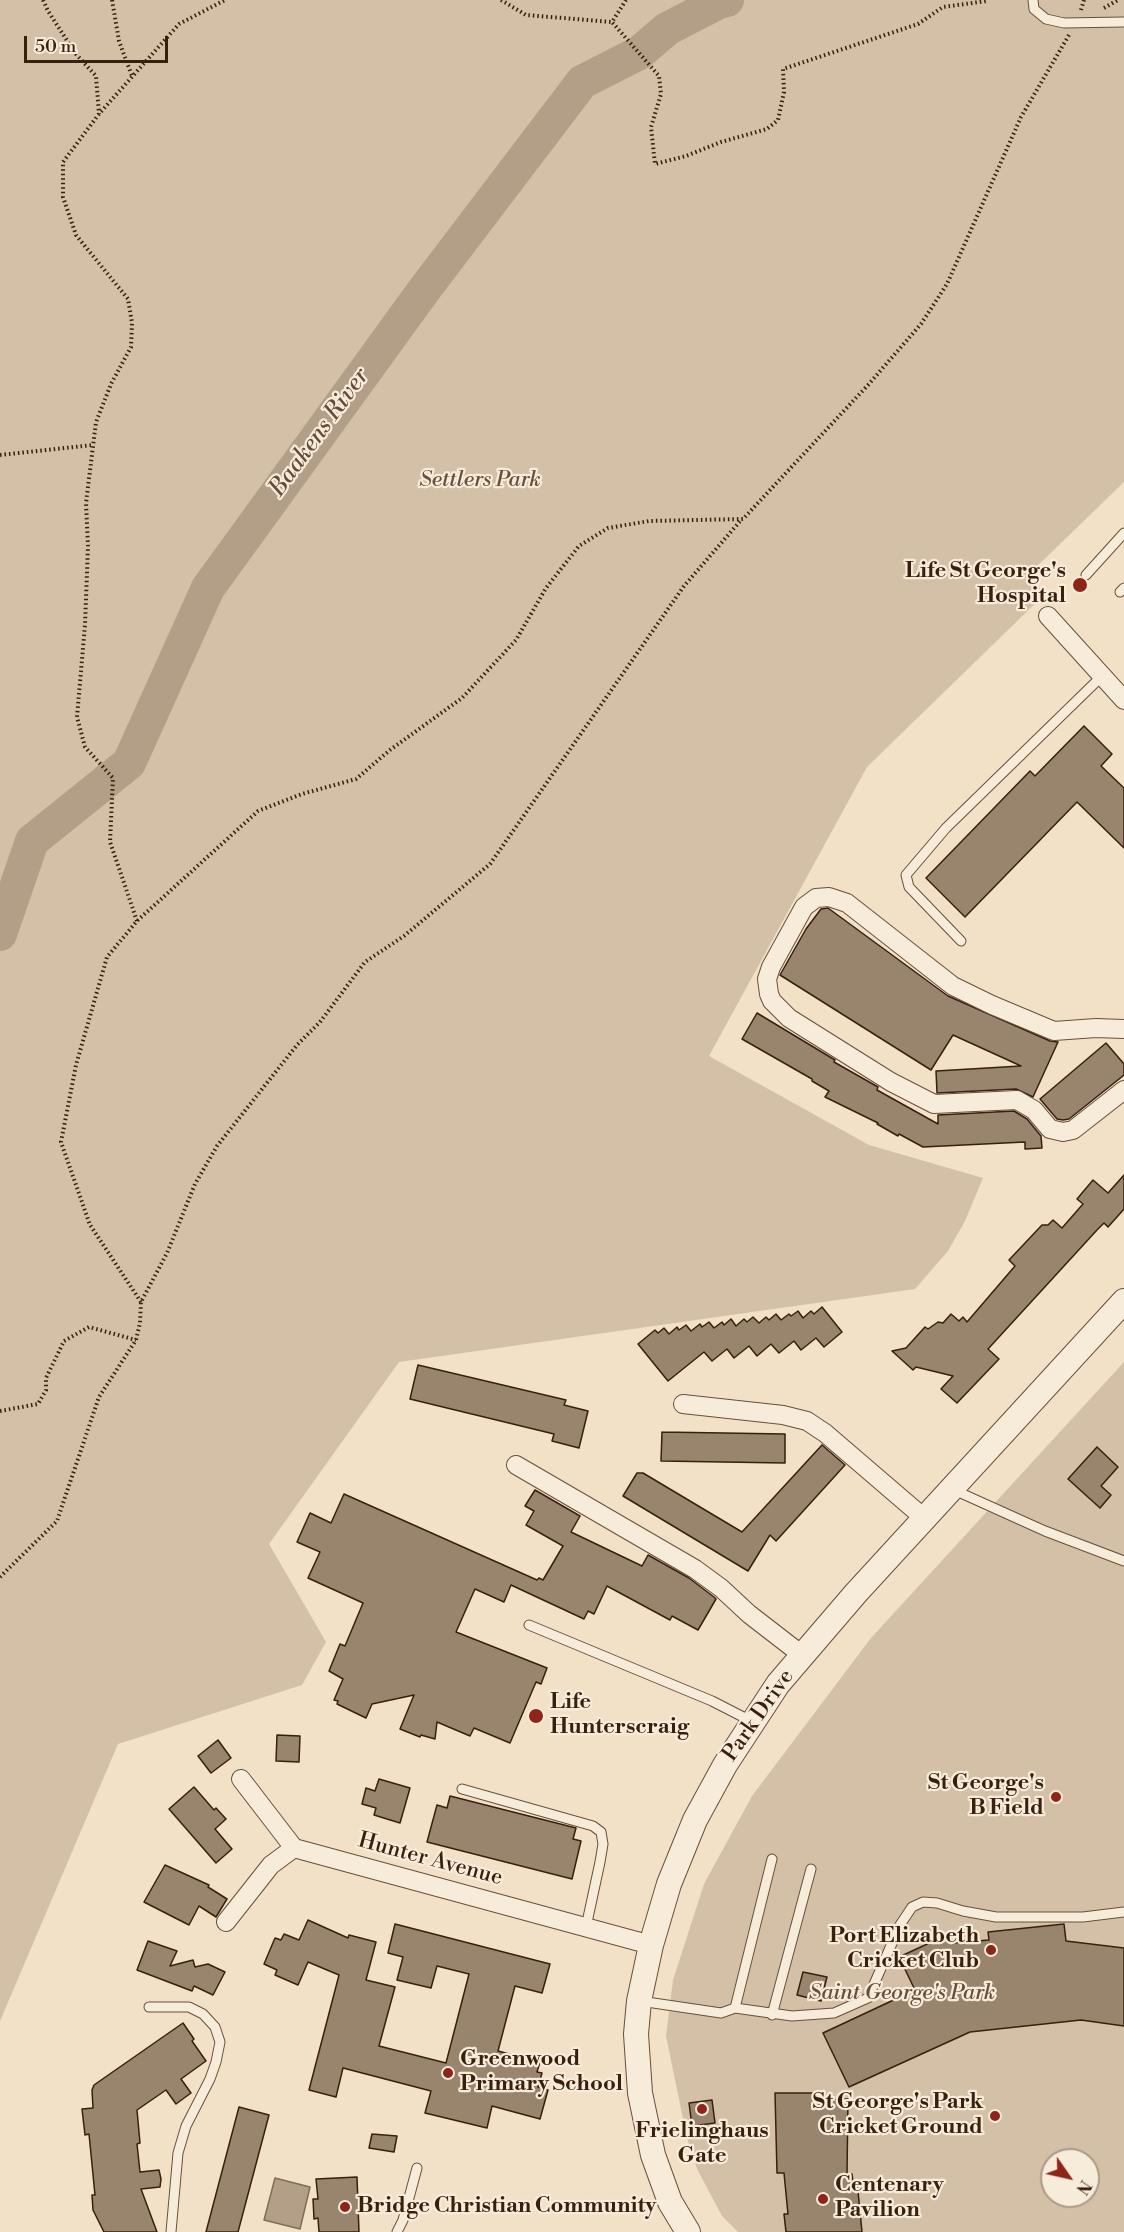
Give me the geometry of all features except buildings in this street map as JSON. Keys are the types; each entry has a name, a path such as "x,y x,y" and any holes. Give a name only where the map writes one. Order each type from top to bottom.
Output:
{"street":[{"path":"1048,616 1124,700"},
{"path":"1124,1029 1054,1031 992,1005 954,986 847,903 835,897 816,898 804,907 771,967 767,979 772,1001 789,1018 891,1082 934,1104 1017,1100 1034,1110 1050,1128 1063,1132 1073,1130 1124,1090"},
{"name":"Park Drive","path":"688,2232 670,2202 653,2155 640,2092 636,2034 639,2001 651,1945 669,1884 695,1820 725,1765 778,1684 924,1518 1124,1301"},
{"path":"683,1404 783,1414 807,1421 825,1433 924,1518"},
{"path":"516,1465 695,1569 802,1655"},
{"path":"226,1922 272,1865 294,1848 241,1779"},
{"name":"Hunter Avenue","path":"294,1848 651,1945"}],"lane":[{"path":"1033,0 1034,9 1046,20 1124,22"},
{"path":"1086,575 1124,533"},
{"path":"961,941 909,888 906,875 946,828 1102,676"},
{"path":"952,1489 1045,1531 1124,1561"},
{"path":"529,1625 712,1701 753,1722"},
{"path":"462,1789 593,1826 601,1832 603,1844 586,1927"},
{"path":"735,2008 772,1859"},
{"path":"772,2015 811,1869"},
{"path":"639,2001 721,2013 735,2008 772,2015 834,2013 867,1998 900,1925 912,1907 923,1902 937,1903 996,1917 1083,1917 1124,1912"},
{"path":"149,2007 189,2007 203,2014 215,2027 220,2042 210,2079 186,2126 178,2153 171,2232"},
{"path":"397,2232 403,2220 417,2168"}],"path":[{"path":"43,0 75,52 96,76 99,114"},
{"path":"112,0 119,41 132,76"},
{"path":"137,921 110,842 113,778 85,747 77,717 85,625 88,546 86,503 96,422 111,384 130,347 132,323 128,299 76,235 63,197 63,162 99,114 179,24 225,0"},
{"path":"501,0 526,15 612,22 660,76 661,94 651,127 655,164 767,129 778,120 784,92 783,69 918,24 943,7 987,1"},
{"path":"612,22 627,0"},
{"path":"0,1577 57,1521 99,1397 136,1340 141,1302 167,1253 195,1184 217,1146 297,1045 320,1022 365,962 404,936 490,864 684,586 742,519 868,385 921,324 947,285 1021,117 1077,22"},
{"path":"0,455 93,445"},
{"path":"141,1302 90,1225 61,1142 76,1065 107,957 137,921 258,811 302,794 356,778 390,750 462,698 516,640 546,588 579,546 608,528 649,521 742,519"},
{"path":"0,1411 38,1404 46,1390 46,1378 64,1341 89,1327 136,1340"}],"green space":[{"name":"Settlers Park","path":"0,0 1124,0 1124,482 1028,575 1045,594 867,767 709,1056 869,1145 983,1178 965,1221 948,1251 915,1289 399,1362 269,1544 326,1642 302,1685 118,1744 0,2021"},
{"name":"Saint George's Park","path":"1124,1362 1124,2232 738,2232 722,2216 697,2169 687,2138 666,2036 673,1980 704,1884 752,1796 871,1638"}],"shaded area":[{"path":"275,2178 310,2187 300,2229 264,2220"}],"waterway":[{"name":"Baakens River","path":"0,934 32,841 129,763 208,588 424,290 582,82 639,53 667,29 727,0"}],"place":[{"name":"Life St George's Hospital","path":"1080,585"},
{"name":"Life Hunterscraig","path":"536,1716"},
{"name":"St George's B Field","path":"1056,1797"},
{"name":"Port Elizabeth Cricket Club","path":"991,1950"},
{"name":"Greenwood Primary School","path":"448,2073"},
{"name":"Frielinghaus Gate","path":"702,2109"},
{"name":"St George's Park Cricket Ground","path":"995,2116"},
{"name":"Centenary Pavilion","path":"823,2199"},
{"name":"Bridge Christian Community","path":"345,2207"}]}
